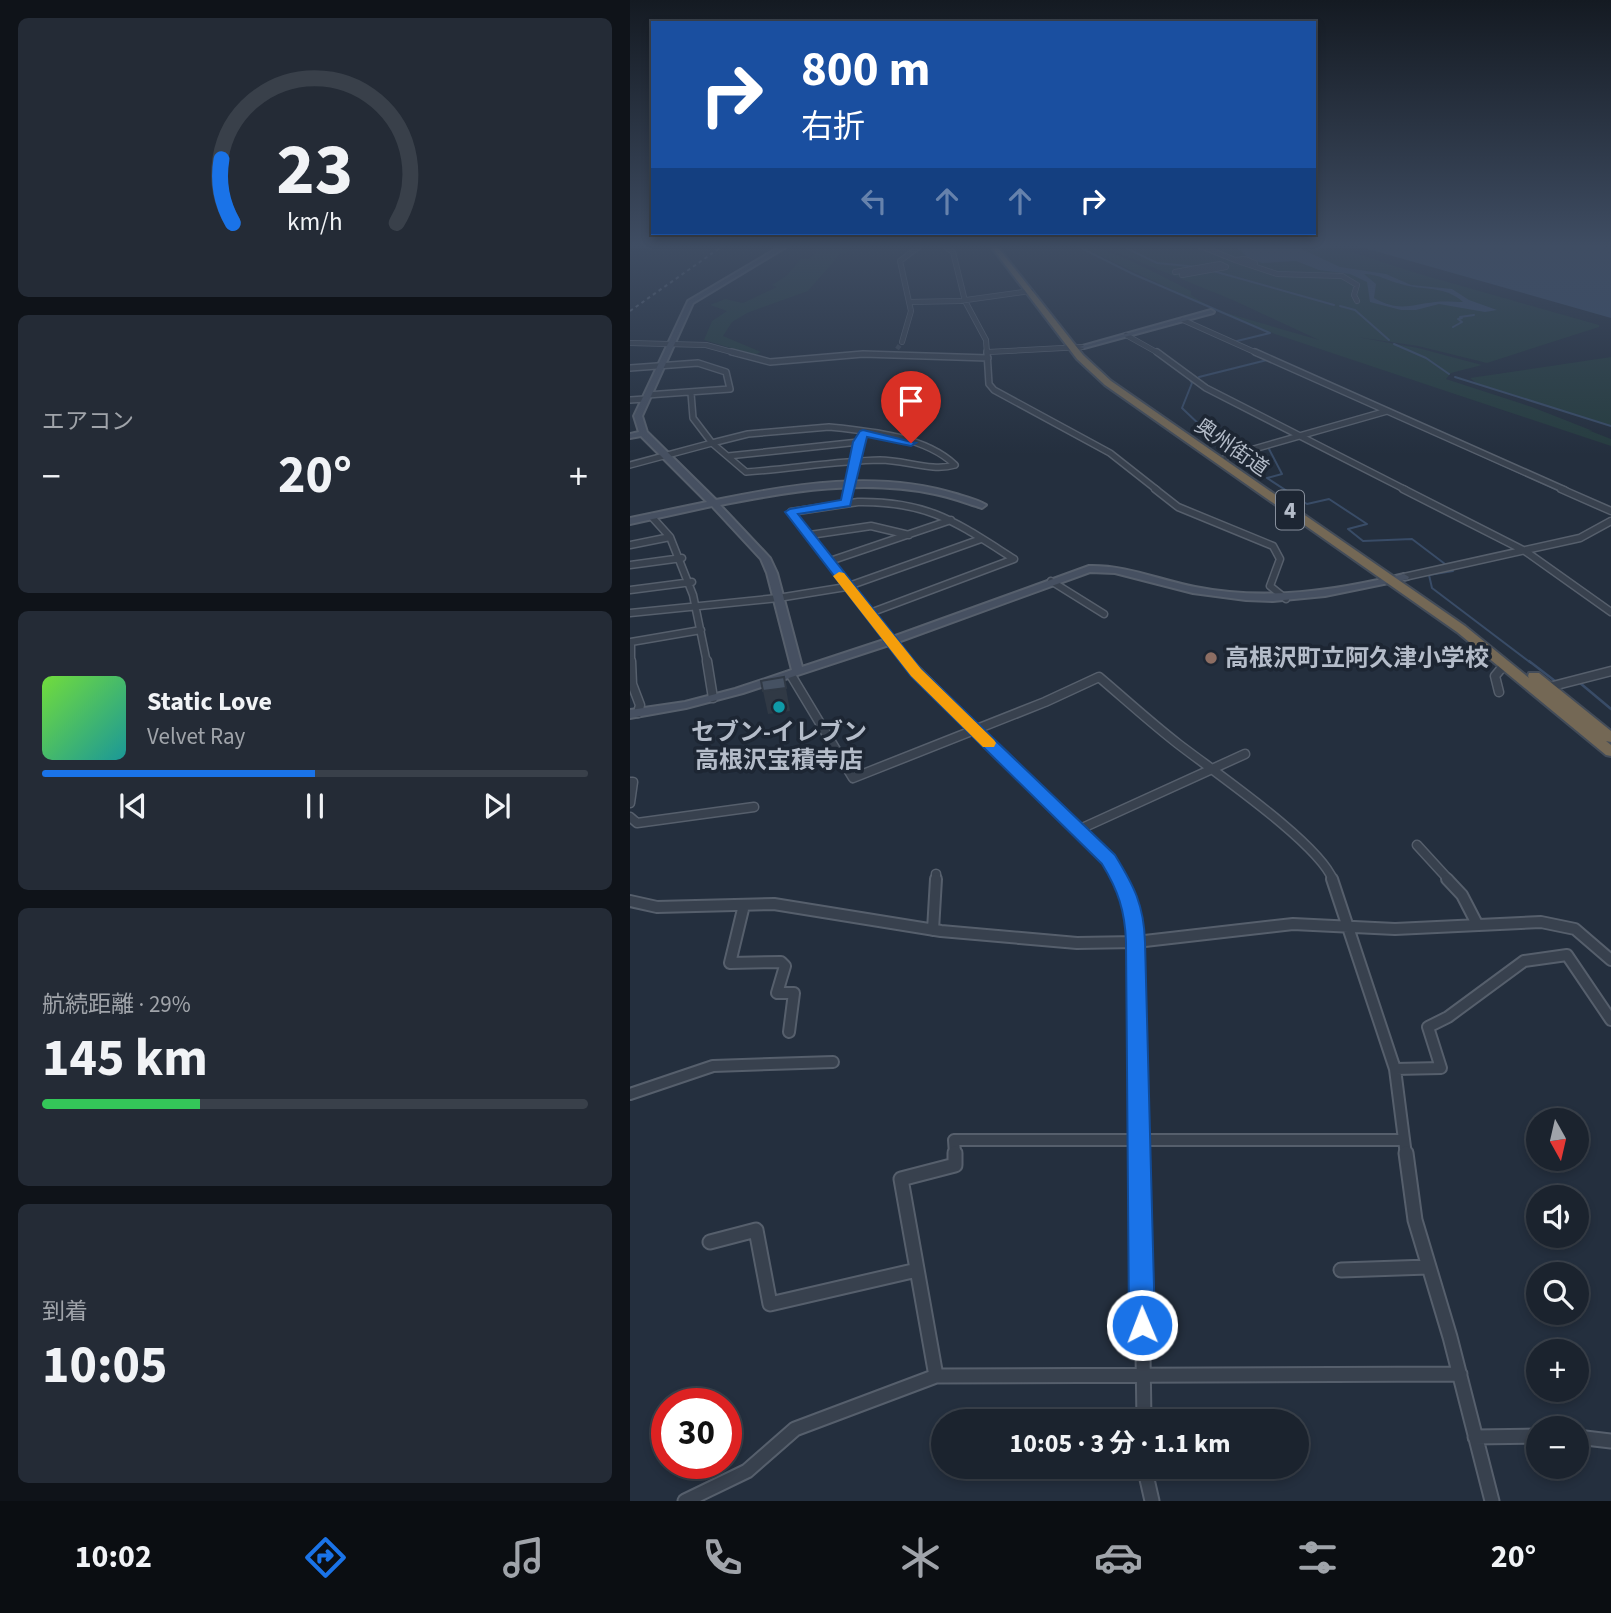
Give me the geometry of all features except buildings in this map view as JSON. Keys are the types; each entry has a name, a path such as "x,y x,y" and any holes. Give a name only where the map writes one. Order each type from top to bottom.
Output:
{"highway":[{"name":"奥州街道","path":"1050,315 1077,348 1124,387 1399,578 1549,687 1611,738"},
{"name":"奥州街道","path":"1053,315 1089,366 1132,401 1399,578 1611,752"}],"street":[{"path":"683,315 638,415 643,433 690,478 765,558 772,573 794,673 853,778 1099,677 1320,857 1328,867 1395,1069 1415,1220 1460,1374 1492,1501"},
{"path":"901,342 911,324 911,315"},
{"path":"974,315 982,328 988,355 989,384 1002,397 1094,443 1124,463 1178,507 1273,546 1280,559 1270,586 1286,599"},
{"path":"630,343 706,345 770,362 895,352 988,355 1077,348 1200,315"},
{"path":"1182,320 1611,511"},
{"path":"1126,335 1164,356 1206,388 1525,551 1611,612"},
{"path":"630,368 698,363 726,372 730,389 630,400"},
{"path":"630,465 665,456 714,443 748,434 824,427 923,446 948,458 955,465 943,467 901,460 855,461 746,472 728,456 714,443 693,423 690,410 691,393"},
{"path":"1226,457 1304,437 1387,411"},
{"path":"630,436 643,433"},
{"path":"846,503 863,433"},
{"path":"728,456 859,442"},
{"path":"630,521 812,486 850,483 915,486 952,494 982,505"},
{"path":"869,613 1014,559 951,520 925,509 883,503 846,503 790,512 830,561 846,587 916,673 1109,860 1128,891 1135,918 1136,942 1144,1409"},
{"path":"652,517 670,537 691,582 713,698"},
{"path":"830,561 951,520"},
{"path":"634,713 713,698 794,673 891,641 1077,571 1102,568 1194,590 1262,599 1286,599 1399,578 1580,538 1611,521"},
{"path":"810,535 860,524 891,527 909,535"},
{"path":"630,545 670,537"},
{"path":"630,613 697,608 846,587 981,539"},
{"path":"630,565 682,558"},
{"path":"630,590 691,582"},
{"path":"1051,582 1104,614"},
{"path":"634,713 640,705 632,684 630,642 701,631"},
{"path":"1499,692 1495,674 1498,668 1505,664"},
{"path":"1549,687 1611,671"},
{"path":"1078,830 1245,754"},
{"path":"630,782 633,782 630,803"},
{"path":"630,817 637,823 754,807"},
{"path":"1417,845 1462,895 1477,924"},
{"path":"933,930 936,874"},
{"path":"630,901 669,907 774,904 933,930 1077,943 1136,942 1293,924 1410,929 1541,922 1561,924 1588,938 1611,960"},
{"path":"744,905 730,963 781,962 786,966 777,993 794,993 789,1032"},
{"path":"1395,1069 1441,1068 1428,1027 1448,1017 1524,961 1567,955 1611,1020"},
{"path":"630,1094 713,1066 833,1062"},
{"path":"936,1376 901,1179 955,1165 954,1140 1404,1140"},
{"path":"710,1242 756,1230 769,1304 918,1270"},
{"path":"1341,1270 1428,1267"},
{"path":"685,1501 747,1471 795,1429 936,1376 1460,1374"},
{"path":"1475,1437 1526,1436"},
{"path":"1589,1438 1611,1441"},
{"path":"1147,1479 1152,1501"}],"green space":[{"path":"721,315 744,315 732,322 723,336 761,352 754,355 704,340 712,321"},
{"path":"1230,315 1319,340 1265,315 1564,315 1599,325 1487,363 1418,346 1357,337 1418,348 1482,365 1451,373 1446,379 1532,407 1593,431 1588,430 1611,439 1611,446 1275,334"},
{"path":"1611,357 1611,426 1476,383 1470,378"}],"waterway":[{"path":"1228,315 1270,333 1237,341"},
{"path":"1361,315 1389,340"},
{"path":"1453,327 1462,322 1458,319 1462,318 1460,317 1474,315"},
{"path":"1394,344 1426,358 1449,374"},
{"path":"1199,377 1267,360"},
{"path":"1455,377 1611,426"},
{"path":"1190,380 1192,383 1182,408 1204,429 1198,433 1230,453 1236,451"},
{"path":"1458,445 1560,491"},
{"path":"1269,449 1282,474 1267,478 1307,504 1329,499 1367,524 1348,529 1363,541 1412,539 1445,564"},
{"path":"1453,571 1429,575 1432,588 1531,663"},
{"path":"1529,661 1555,681"},
{"path":"1580,683 1611,709"}],"tunnel":[{"path":"897,349 902,342"}],"slow traffic":[{"path":"839,576 916,673 988,743"}],"place":[{"name":"高根沢町立阿久津小学校","path":"1211,658"},
{"name":"セブン-イレブン 高根沢宝積寺店","path":"779,707"}],"route":[{"path":"911,443 863,433 860,436 846,503 790,512 830,561 846,587 916,673 1109,860 1128,891 1135,918 1136,942 1142,1325"}]}
